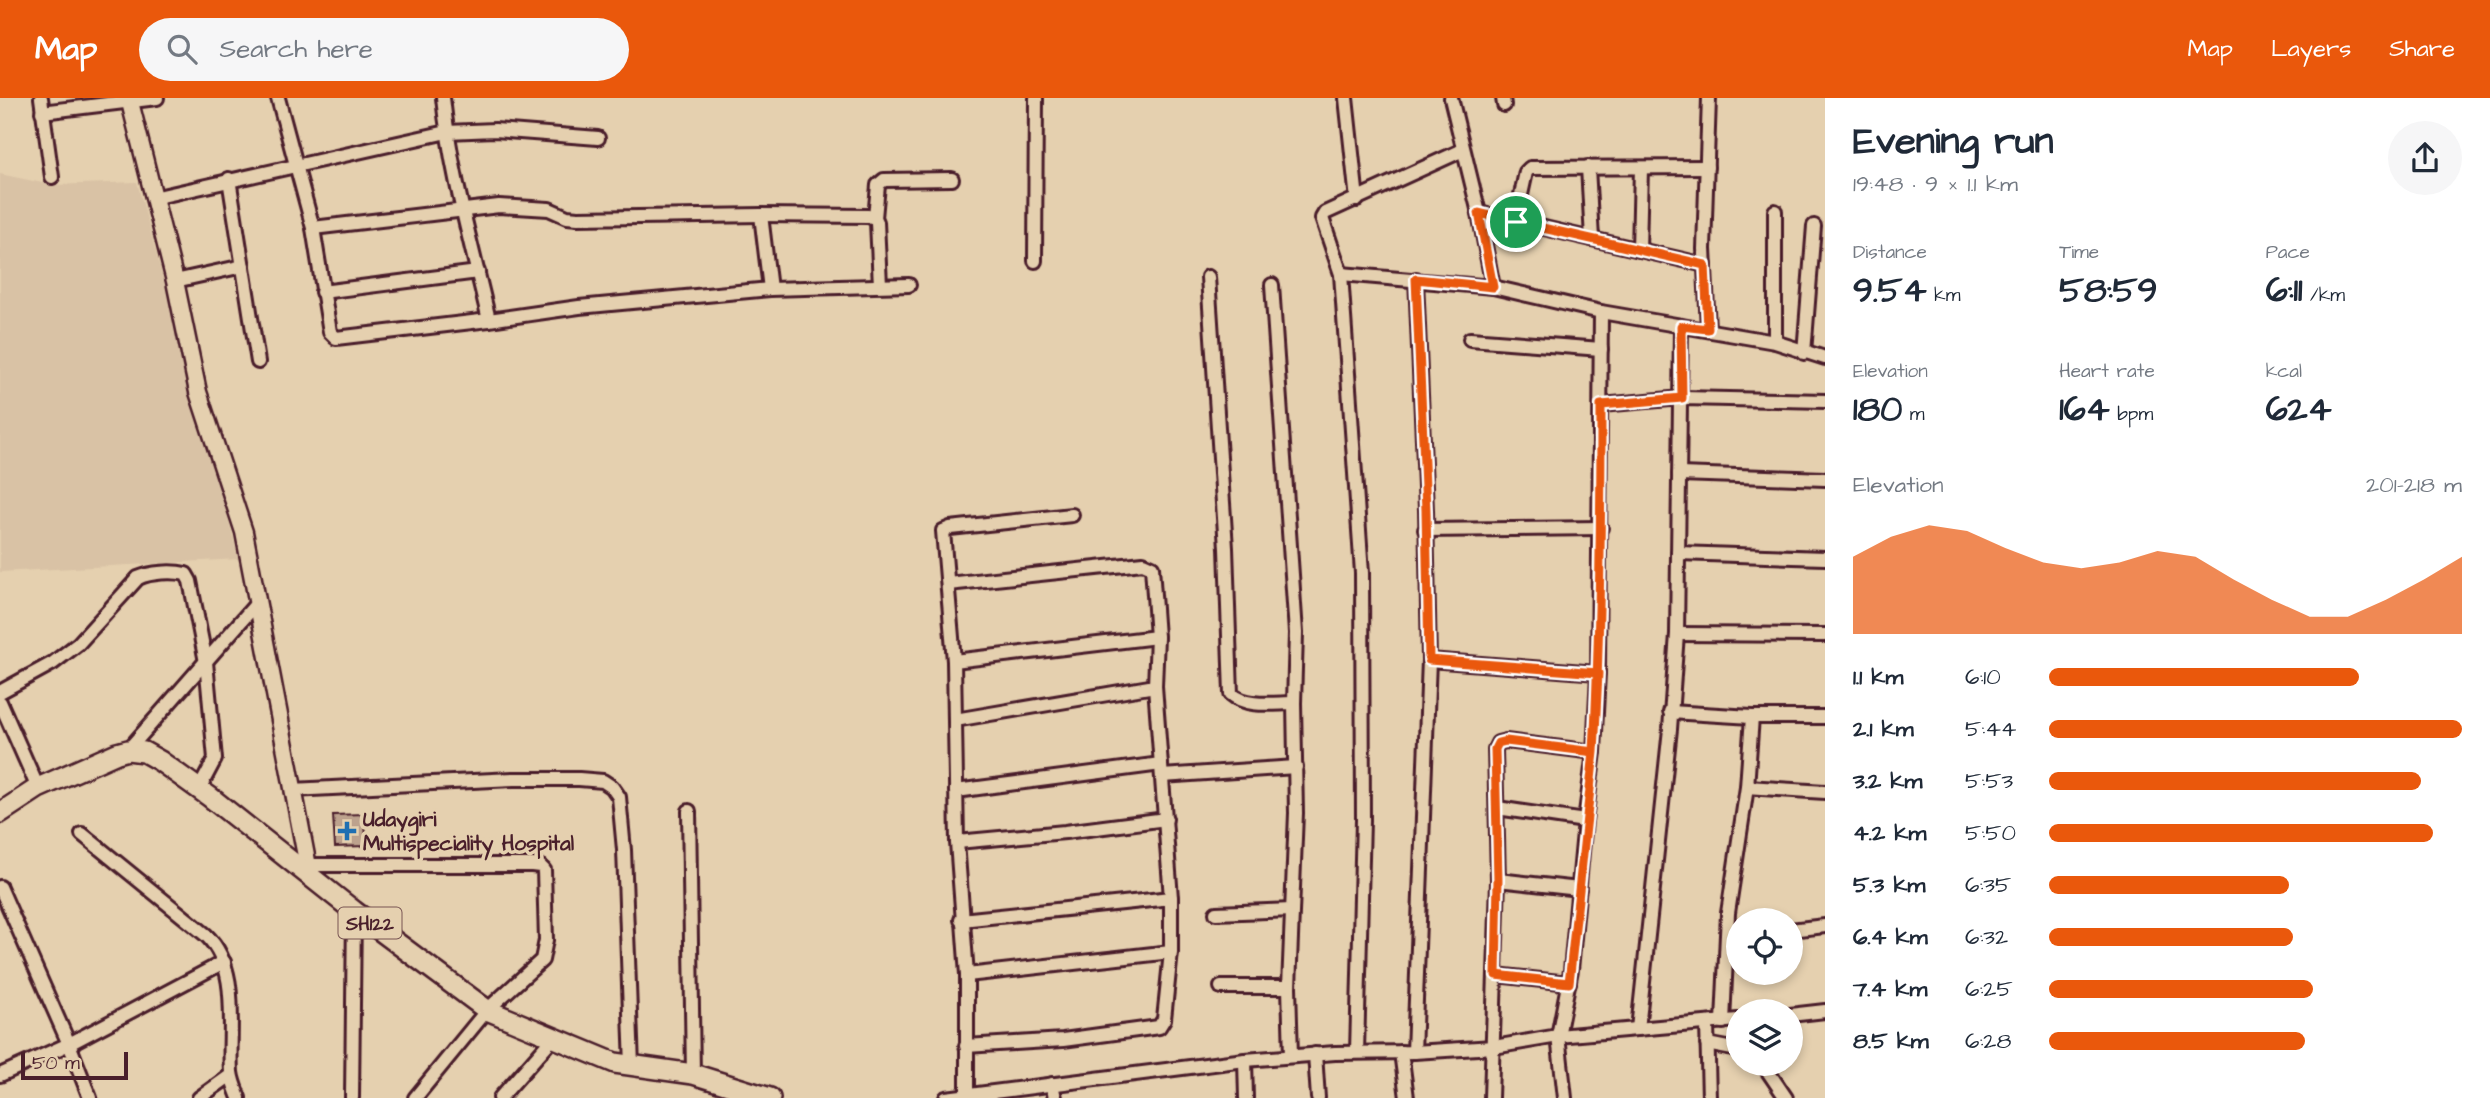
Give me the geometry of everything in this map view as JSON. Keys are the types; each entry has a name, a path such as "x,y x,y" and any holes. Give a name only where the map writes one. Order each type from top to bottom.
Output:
{"main road":[{"path":"0,813 38,788 128,750"},
{"name":"SH122","path":"128,750 144,751 199,789 309,871 354,911 487,1010 615,1063 693,1074 770,1098"}],"street":[{"path":"41,98 52,177"},
{"path":"42,112 157,98"},
{"path":"278,98 313,228 330,332 336,338 579,307 769,289 909,285"},
{"path":"443,98 462,209 489,320"},
{"path":"1035,261 1036,98"},
{"path":"1346,98 1357,200"},
{"path":"1451,98 1479,213 1493,287"},
{"path":"1708,329 1705,265 1709,98"},
{"path":"130,100 175,281 198,392 244,532 309,871 540,866 545,875 546,940 542,960 487,1010 415,1098"},
{"path":"153,198 447,132 495,130 598,138"},
{"path":"1357,1052 1363,820 1362,573 1337,264 1322,218 1325,213 1463,150"},
{"path":"1588,167 1592,239"},
{"path":"1516,222 1526,172 1530,168 1707,167"},
{"path":"1639,250 1641,168"},
{"path":"229,179 258,362"},
{"path":"880,285 875,218 878,185 884,180 951,179"},
{"path":"313,228 499,206 550,209 567,217 578,218 761,215 875,218"},
{"path":"1775,211 1775,342"},
{"path":"1479,213 1705,265"},
{"path":"761,215 769,289"},
{"path":"1804,353 1814,226"},
{"path":"1337,264 1416,279 1493,287 1601,312 1775,342 1825,358"},
{"path":"175,281 243,266"},
{"path":"322,292 478,272"},
{"path":"1208,277 1226,548 1231,694 1246,702 1294,703"},
{"path":"1407,1098 1429,660 1426,510 1416,279"},
{"path":"1272,285 1296,633 1296,813 1289,987 1291,1056"},
{"path":"1565,1098 1558,1036 1569,983 1594,752 1598,673 1601,312"},
{"path":"1638,1029 1670,729 1677,635 1681,326"},
{"path":"1470,339 1601,349"},
{"path":"1601,405 1682,398 1825,401"},
{"path":"1679,474 1825,479"},
{"path":"967,1095 967,975 957,842 954,661 943,535 946,529 1072,515"},
{"path":"1425,530 1601,528"},
{"path":"1678,553 1825,558"},
{"path":"948,584 1150,564 1154,571 1157,637 1155,686 1171,898 1171,951 1164,1019 1159,1027 1063,1040 966,1046"},
{"path":"0,692 65,655 98,624 138,578 178,572 188,577 206,662 215,759 199,789"},
{"path":"128,750 257,603"},
{"path":"1677,635 1825,635"},
{"path":"954,661 1157,637"},
{"path":"1429,660 1598,673"},
{"path":"955,720 1155,686"},
{"path":"0,702 38,788"},
{"path":"1670,712 1752,717 1825,717"},
{"path":"1729,908 1746,787 1752,717"},
{"path":"1492,1098 1498,880 1495,749 1498,743 1506,741 1594,752"},
{"path":"956,791 1162,770 1296,767"},
{"path":"292,790 553,779 603,781 612,787 619,797 624,850 632,1066"},
{"path":"1746,787 1825,792"},
{"path":"1497,808 1585,821"},
{"path":"689,811 693,1074"},
{"path":"957,842 1166,820"},
{"path":"82,834 206,935 224,962 230,1008 232,1075 239,1098"},
{"path":"1498,880 1579,889"},
{"path":"0,887 90,1098"},
{"path":"961,920 1171,898"},
{"path":"1216,912 1292,910"},
{"path":"352,1098 354,911"},
{"path":"1803,929 1825,926"},
{"path":"967,975 1171,951"},
{"path":"0,1075 69,1044 224,962"},
{"path":"1496,975 1569,983"},
{"path":"1723,1022 1727,985"},
{"path":"1221,987 1289,987"},
{"path":"1803,1014 1825,1011"},
{"path":"946,1098 1245,1060 1315,1054 1494,1047 1558,1036 1726,1022"},
{"path":"1707,1024 1709,1098"},
{"path":"500,1098 553,1038"},
{"path":"1707,1044 1726,1048"},
{"path":"1315,1054 1318,1098"},
{"path":"1245,1060 1246,1098"},
{"path":"199,1098 232,1075"},
{"path":"1771,1076 1786,1098"},
{"path":"1052,1084 1055,1098"}],"shaded area":[{"path":"0,174 52,185 137,182 239,559 0,572"}],"building":[{"path":"365,814 366,846 335,847 333,815"}],"place":[{"name":"Udaygiri Multispeciality Hospital","path":"347,831"}],"route":[{"path":"1516,222 1479,213 1493,287 1416,279 1426,510 1429,660 1598,673 1594,752 1569,983 1496,975 1498,880 1495,749 1498,743 1506,741 1594,752 1598,673 1600,607 1601,405 1682,398 1681,326 1708,329 1705,265 1516,222"}]}
